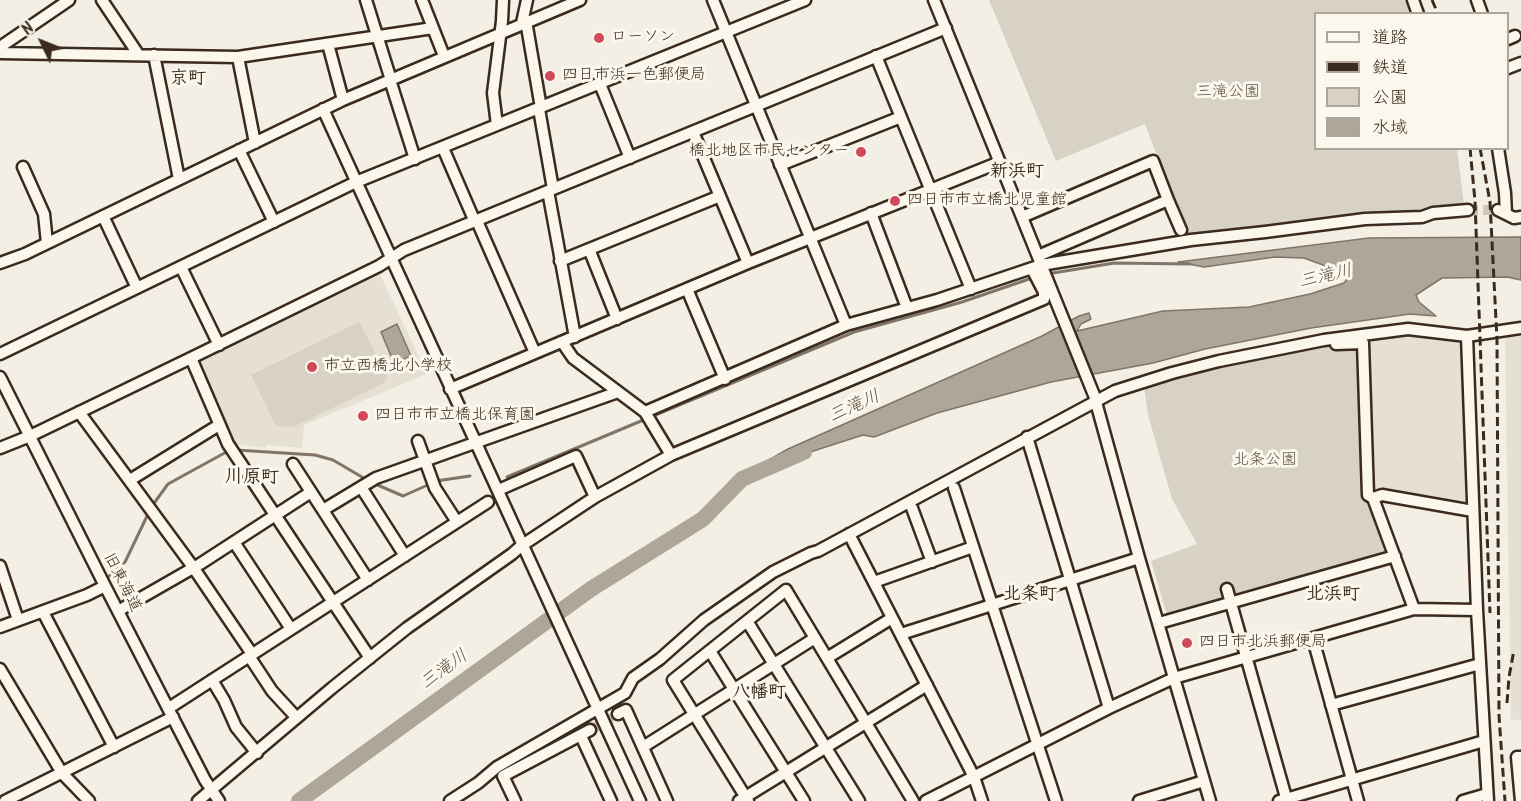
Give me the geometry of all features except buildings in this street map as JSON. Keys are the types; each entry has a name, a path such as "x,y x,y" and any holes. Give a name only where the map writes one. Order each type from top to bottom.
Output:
{"street":[{"path":"0,47 69,0"},
{"path":"102,0 138,54"},
{"path":"366,0 415,159"},
{"path":"422,0 444,56"},
{"path":"498,126 493,93 503,0"},
{"path":"527,0 524,22 540,109 560,261 575,337"},
{"path":"0,263 104,216 323,109 580,0"},
{"path":"713,0 846,326"},
{"path":"0,354 356,183 804,0"},
{"path":"934,0 1022,217 1037,266 1094,398 1210,801"},
{"path":"0,53 238,57 433,28"},
{"path":"0,448 30,436 219,345 404,250 946,28"},
{"path":"328,44 343,100"},
{"path":"154,55 179,179"},
{"path":"238,57 255,143"},
{"path":"876,57 971,289"},
{"path":"600,84 630,158"},
{"path":"323,109 522,548 640,801"},
{"path":"780,165 901,117"},
{"path":"693,132 748,263"},
{"path":"443,148 535,353"},
{"path":"239,150 274,222"},
{"path":"1498,150 1505,193 1502,212 1514,218 1521,218"},
{"path":"1022,217 1153,161 1181,230"},
{"path":"450,389 748,263 1000,162"},
{"path":"23,167 44,214 47,243"},
{"path":"560,261 720,196"},
{"path":"648,416 725,379 846,326 971,289 1037,266 1168,200"},
{"path":"1037,266 1191,240 1365,219 1422,217 1433,213 1468,210"},
{"path":"871,213 907,308"},
{"path":"104,216 137,288"},
{"path":"589,249 617,319"},
{"path":"198,801 211,788 257,753 296,717 407,628 595,497 671,455 1044,299 1037,266"},
{"path":"181,267 219,345"},
{"path":"687,289 725,379"},
{"path":"450,801 478,783 497,767 595,704 626,693 633,678 660,659 722,606 773,573 1027,437 1094,398 1172,373 1219,361 1324,340 1408,329 1467,336 1521,328"},
{"path":"1463,801 1488,797 1476,610 1467,336"},
{"path":"1324,340 1339,345 1364,343 1368,495 1373,498 1414,609"},
{"path":"562,342 573,358 648,416 671,455"},
{"path":"191,358 228,444 370,658"},
{"name":"旧東海道","path":"0,377 105,586 219,801"},
{"path":"323,510 376,478 618,392"},
{"path":"80,412 194,567 272,691 296,717"},
{"path":"130,480 219,424"},
{"path":"1027,437 1109,708"},
{"path":"418,441 433,483 457,522"},
{"path":"502,488 576,456 595,497"},
{"path":"293,464 368,580"},
{"path":"362,486 405,556"},
{"path":"954,488 1056,801"},
{"path":"118,611 194,567 311,492"},
{"path":"1373,498 1382,495 1473,511"},
{"path":"5,801 114,747 171,712 212,680 488,502"},
{"path":"912,508 932,562"},
{"path":"849,534 974,777 982,801"},
{"path":"234,542 291,629"},
{"path":"874,582 973,547"},
{"path":"1159,623 1395,556"},
{"path":"901,634 1139,558"},
{"path":"0,566 18,620"},
{"path":"0,627 87,595 105,586"},
{"path":"1227,589 1284,800 1484,741"},
{"path":"913,801 866,723 815,638 786,590 673,680 744,800 786,772 826,748 866,723 927,685"},
{"path":"926,801 1109,708 1174,678 1414,609 1476,610"},
{"path":"43,612 114,747"},
{"path":"827,658 892,618"},
{"path":"747,621 858,801"},
{"path":"643,747 815,638"},
{"path":"1313,639 1358,801"},
{"path":"710,651 804,801"},
{"path":"1331,705 1479,664"},
{"path":"0,669 62,773 89,801"},
{"path":"212,680 236,727 257,753"},
{"path":"618,714 626,710 667,801"},
{"path":"515,801 503,776 585,733 611,801"},
{"path":"1521,757 1518,757 1521,801"},
{"path":"1139,801 1204,781"}],"shaded area":[{"name":"市立西橋北小学校","path":"379,272 427,374 304,425 302,448 266,445 265,448 236,444 228,432 198,360"},
{"path":"1521,330 1521,719 1511,721 1505,334"},
{"path":"1412,332 1462,339 1469,503 1467,507 1372,491 1368,344 1384,337"}],"green space":[{"name":"三滝公園","path":"989,0 1421,0 1426,12 1314,12 1314,150 1457,150 1464,205 1432,209 1420,214 1188,237 1145,124 1056,161"},
{"path":"359,322 387,375 384,383 293,427 276,426 251,375"},
{"name":"北条公園","path":"1323,344 1337,350 1359,348 1367,505 1374,511 1390,552 1167,615 1151,561 1197,544 1172,499 1148,415 1144,386 1216,365"}],"water":[{"path":"1521,237 1521,280 1507,277 1442,278 1416,295 1419,302 1436,316 1410,314 1311,328 1205,349 1153,363 1051,382 937,413 874,437 863,435 748,472 788,449 1042,336 1079,316 1089,313 1091,319 1081,324 1077,331 1163,311 1249,307 1310,294 1344,283 1352,273 1349,270 1331,268 1304,258 1275,257 1204,267 1178,262 1369,238"},
{"path":"397,324 411,356 394,363 381,332"}],"waterway":[{"path":"1047,274 1114,263 1190,264"},
{"path":"507,477 854,332 962,302 1032,278"},
{"path":"152,506 168,484 230,450"},
{"path":"236,450 315,455 333,460 367,480"},
{"name":"三滝川","path":"299,801 591,589 703,519 742,479 804,452"},
{"path":"436,481 470,476"},
{"path":"373,483 403,496 430,484"},
{"path":"107,578 125,562 149,512"}],"tunnel":[{"path":"1468,210 1498,210"},
{"path":"590,730 618,714"}],"railway":[{"path":"1432,0 1437,12"},
{"path":"1470,150 1475,201 1490,613"},
{"path":"1480,150 1490,202 1497,340 1499,716 1505,801"},
{"path":"1507,703 1514,650"}],"place":[{"name":"ローソン","path":"599,38"},
{"name":"四日市浜一色郵便局","path":"550,76"},
{"name":"橋北地区市民センター","path":"861,152"},
{"name":"四日市市立橋北児童館","path":"895,201"},
{"name":"市立西橋北小学校","path":"312,367"},
{"name":"四日市市立橋北保育園","path":"363,416"},
{"name":"四日市北浜郵便局","path":"1187,643"}],"district":[{"name":"京町","path":"188,80"},
{"name":"新浜町","path":"1017,173"},
{"name":"川原町","path":"252,479"},
{"name":"北条町","path":"1030,596"},
{"name":"北浜町","path":"1333,596"},
{"name":"八幡町","path":"759,694"}]}
